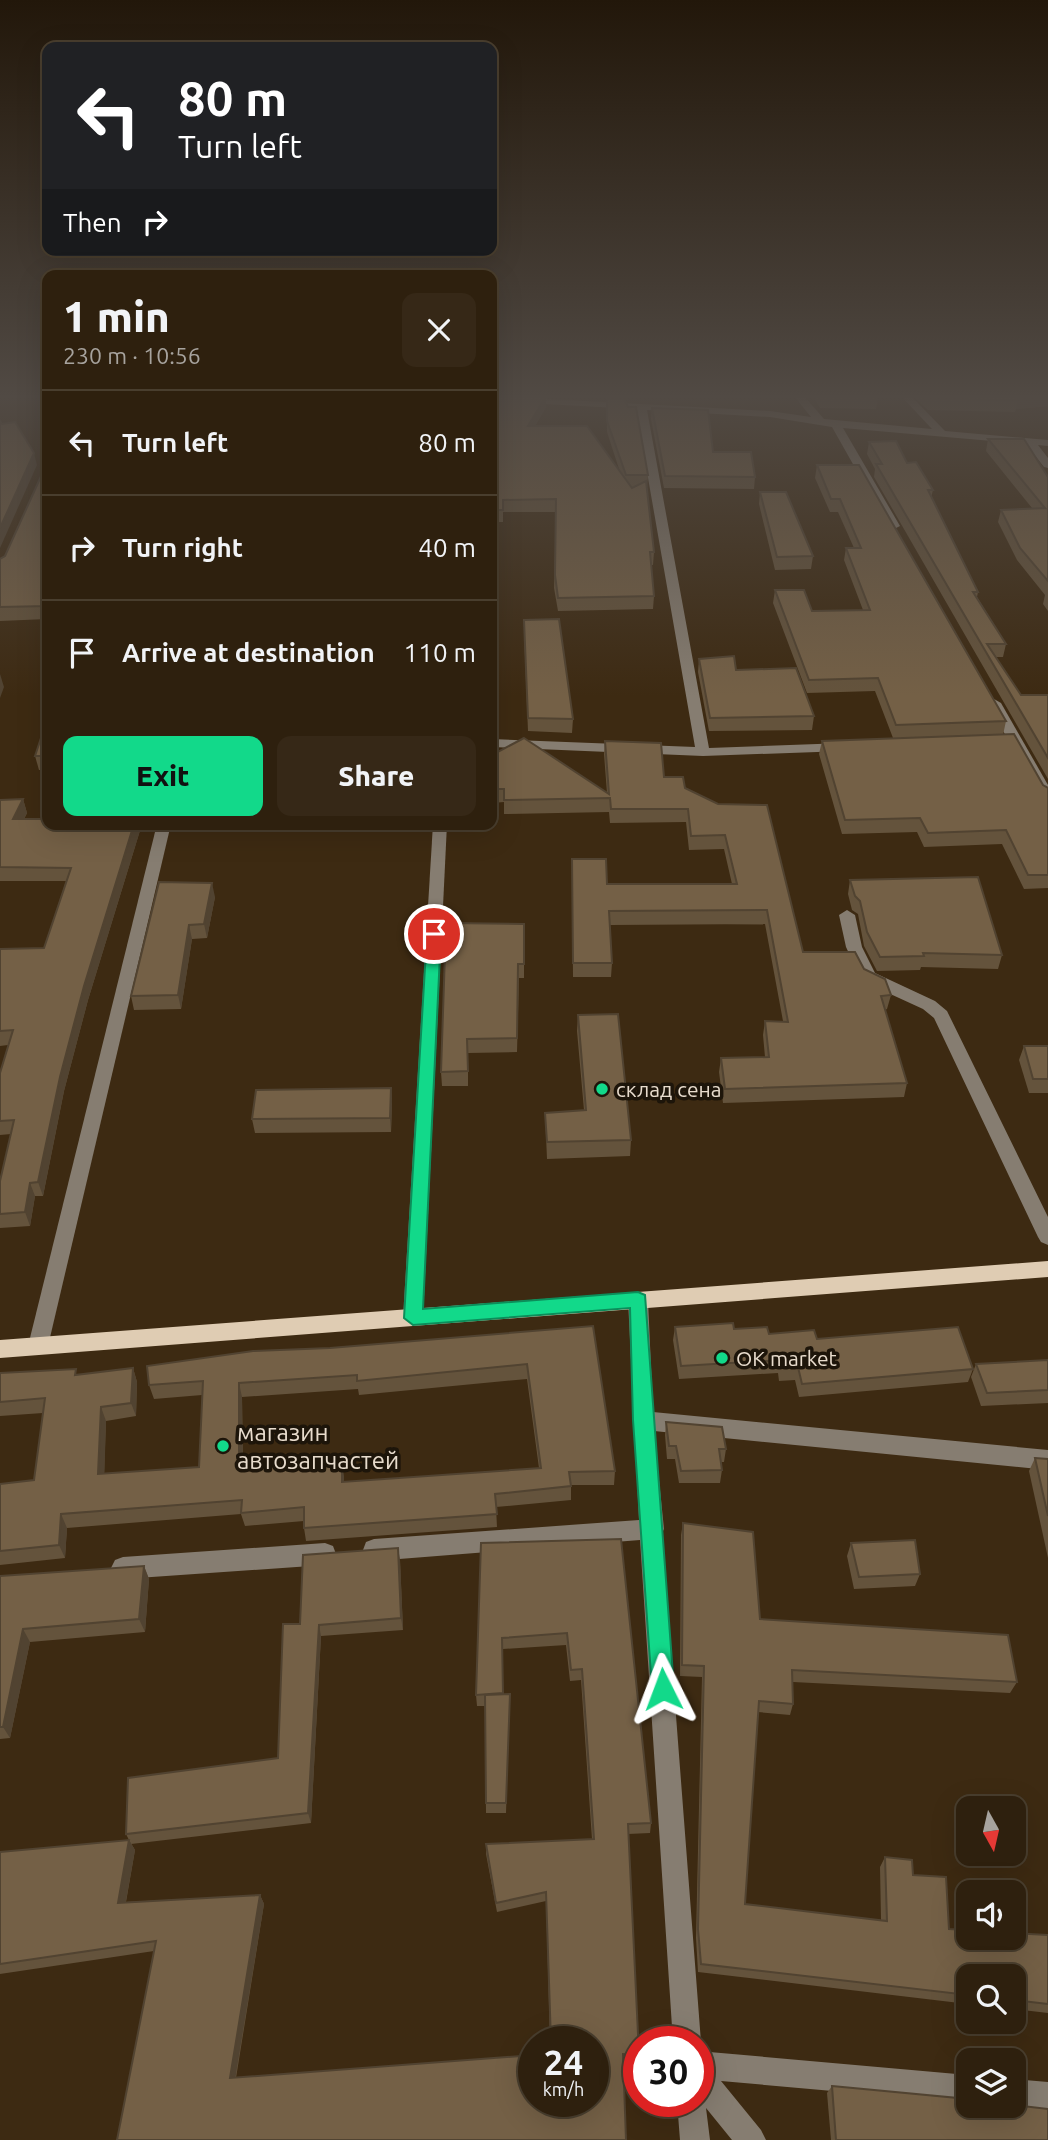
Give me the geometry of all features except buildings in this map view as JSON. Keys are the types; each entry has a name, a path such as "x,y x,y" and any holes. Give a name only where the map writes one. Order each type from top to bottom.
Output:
{"main road":[{"path":"0,1349 1048,1269"}],"street":[{"path":"657,496 703,752"},
{"path":"877,496 899,534"},
{"path":"988,692 1009,741 1048,797"},
{"path":"497,743 703,752 866,746"},
{"path":"38,1346 163,830"},
{"path":"413,1318 440,830"},
{"path":"847,915 854,947 868,977 929,1005 941,1015 1048,1237"},
{"path":"638,1300 643,1420 653,1529 686,2026"},
{"path":"643,1420 1048,1460"},
{"path":"105,1570 653,1529"},
{"path":"714,2066 956,2088"},
{"path":"1026,2094 1048,2096"},
{"path":"714,2095 751,2140"},
{"path":"693,2117 695,2140"}],"place":[{"name":"склад сена","path":"602,1089"},
{"name":"OK market","path":"722,1358"},
{"name":"магазин автозапчастей","path":"223,1446"}],"route":[{"path":"434,934 413,1318 638,1300 643,1420 663,1689"}]}
